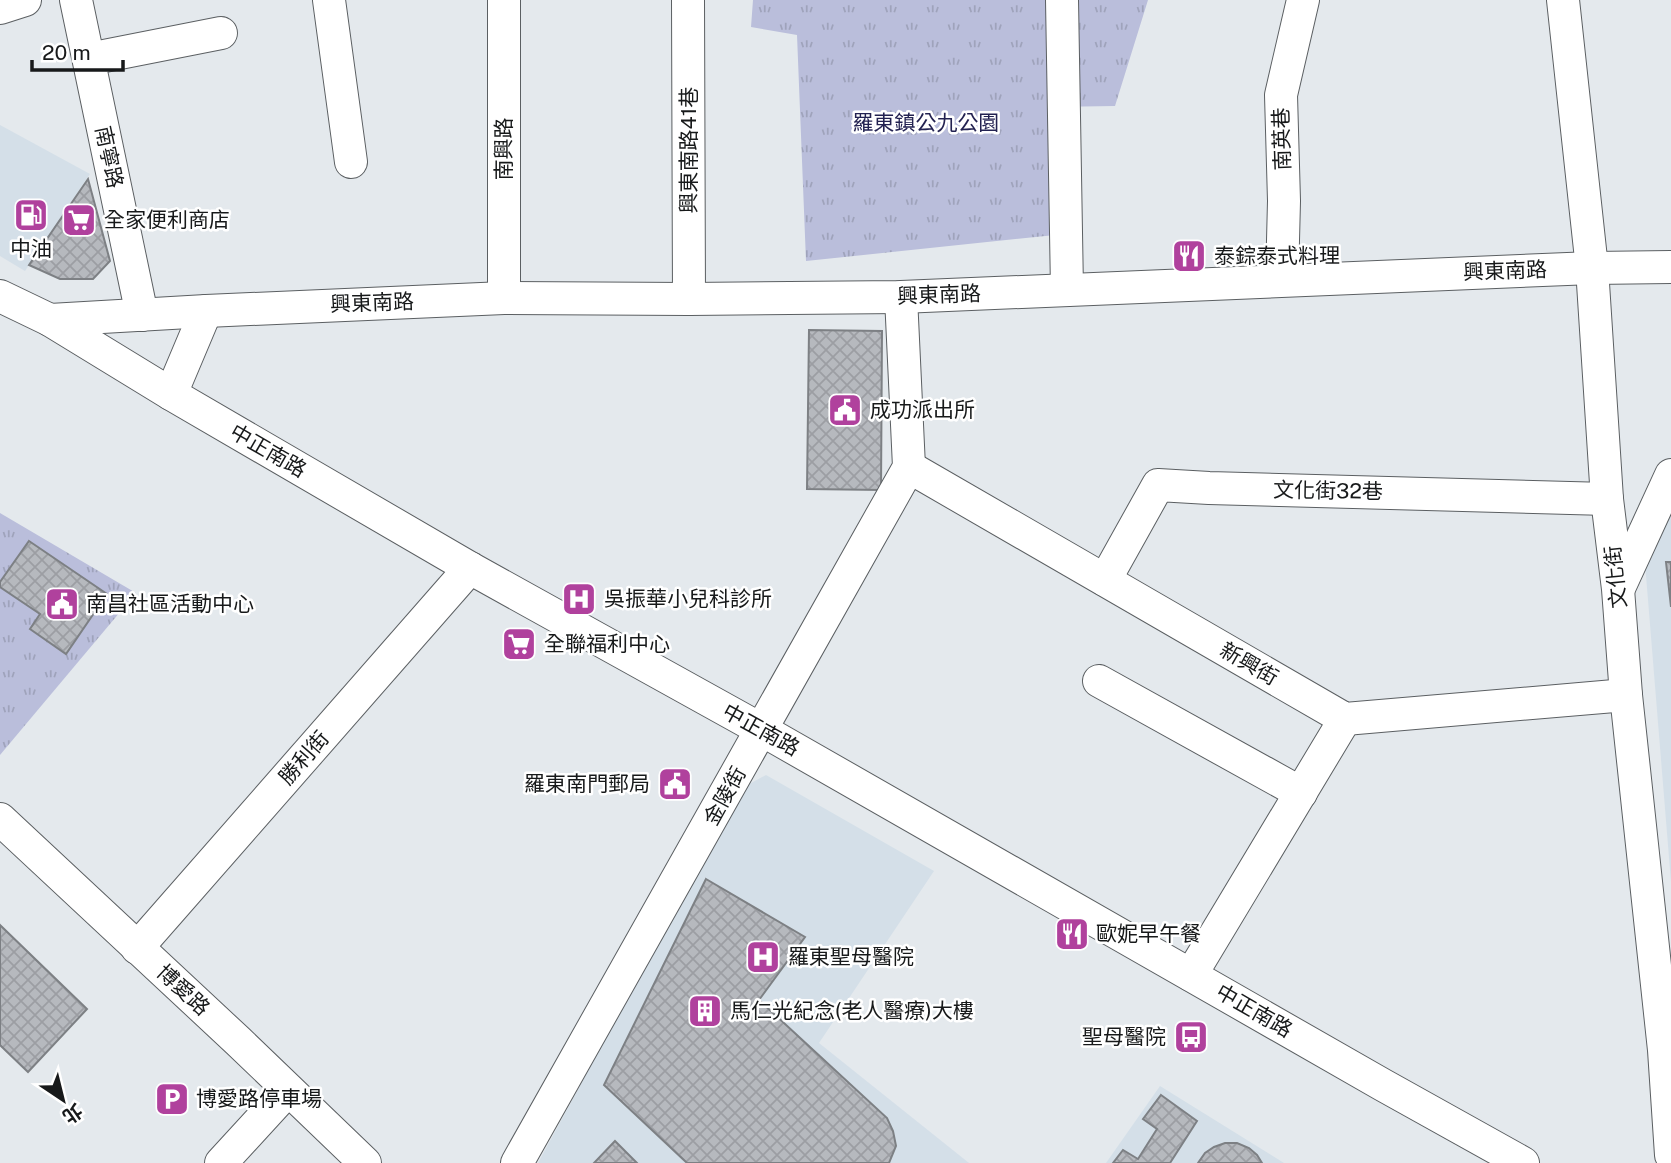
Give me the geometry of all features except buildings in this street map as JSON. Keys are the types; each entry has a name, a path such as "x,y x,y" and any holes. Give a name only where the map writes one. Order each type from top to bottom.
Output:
{"street":[{"path":"0,8 26,0"},
{"name":"南寧路","path":"76,0 142,315"},
{"path":"329,0 351,162"},
{"name":"南興路","path":"504,0 504,298"},
{"name":"興東南路41巷","path":"688,0 689,299"},
{"path":"1062,0 1066,289"},
{"name":"南英巷","path":"1282,281 1281,95 1303,0"},
{"name":"文化街","path":"1563,0 1592,268 1607,499 1618,589 1626,695 1666,1029 1671,1155"},
{"path":"89,59 221,33"},
{"name":"興東南路","path":"50,320 504,298 901,297 1671,267"},
{"path":"901,297 909,467"},
{"name":"中正南路","path":"2,301 50,320 171,394 470,568 762,730 1523,1163"},
{"path":"171,394 206,311"},
{"name":"新興街","path":"909,467 1345,719"},
{"name":"金陵街","path":"517,1163 909,467"},
{"path":"1618,589 1671,475"},
{"name":"文化街32巷","path":"1105,580 1158,485 1607,499"},
{"name":"勝利街","path":"137,948 470,568"},
{"path":"1099,681 1301,793"},
{"path":"1191,975 1345,719 1626,695"},
{"name":"博愛路","path":"3,828 238,1041 365,1163"},
{"path":"221,1163 288,1090"}],"shaded area":[{"name":"中油","path":"0,125 90,174 25,271 0,256"},
{"path":"1671,516 1671,882 1645,563"},
{"name":"羅東聖母醫院","path":"766,775 934,871 819,1043 969,1163 538,1163 742,788"},
{"path":"1160,1086 1284,1163 1106,1163"}],"green space":[{"name":"羅東鎮公九公園","path":"753,0 1148,0 1115,106 1050,107 1055,235 806,261 797,35 751,27"},
{"path":"0,513 136,593 0,755"}],"place":[{"name":"中油","path":"31,215"},
{"name":"全家便利商店","path":"79,220"},
{"name":"泰錝泰式料理","path":"1189,256"},
{"name":"成功派出所","path":"845,410"},
{"name":"吳振華小兒科診所","path":"579,599"},
{"name":"南昌社區活動中心","path":"62,604"},
{"name":"全聯福利中心","path":"519,644"},
{"name":"羅東南門郵局","path":"675,784"},
{"name":"歐妮早午餐","path":"1072,934"},
{"name":"羅東聖母醫院","path":"763,957"},
{"name":"馬仁光紀念(老人醫療)大樓","path":"705,1011"},
{"name":"聖母醫院","path":"1191,1037"},
{"name":"博愛路停車場","path":"172,1099"}]}
